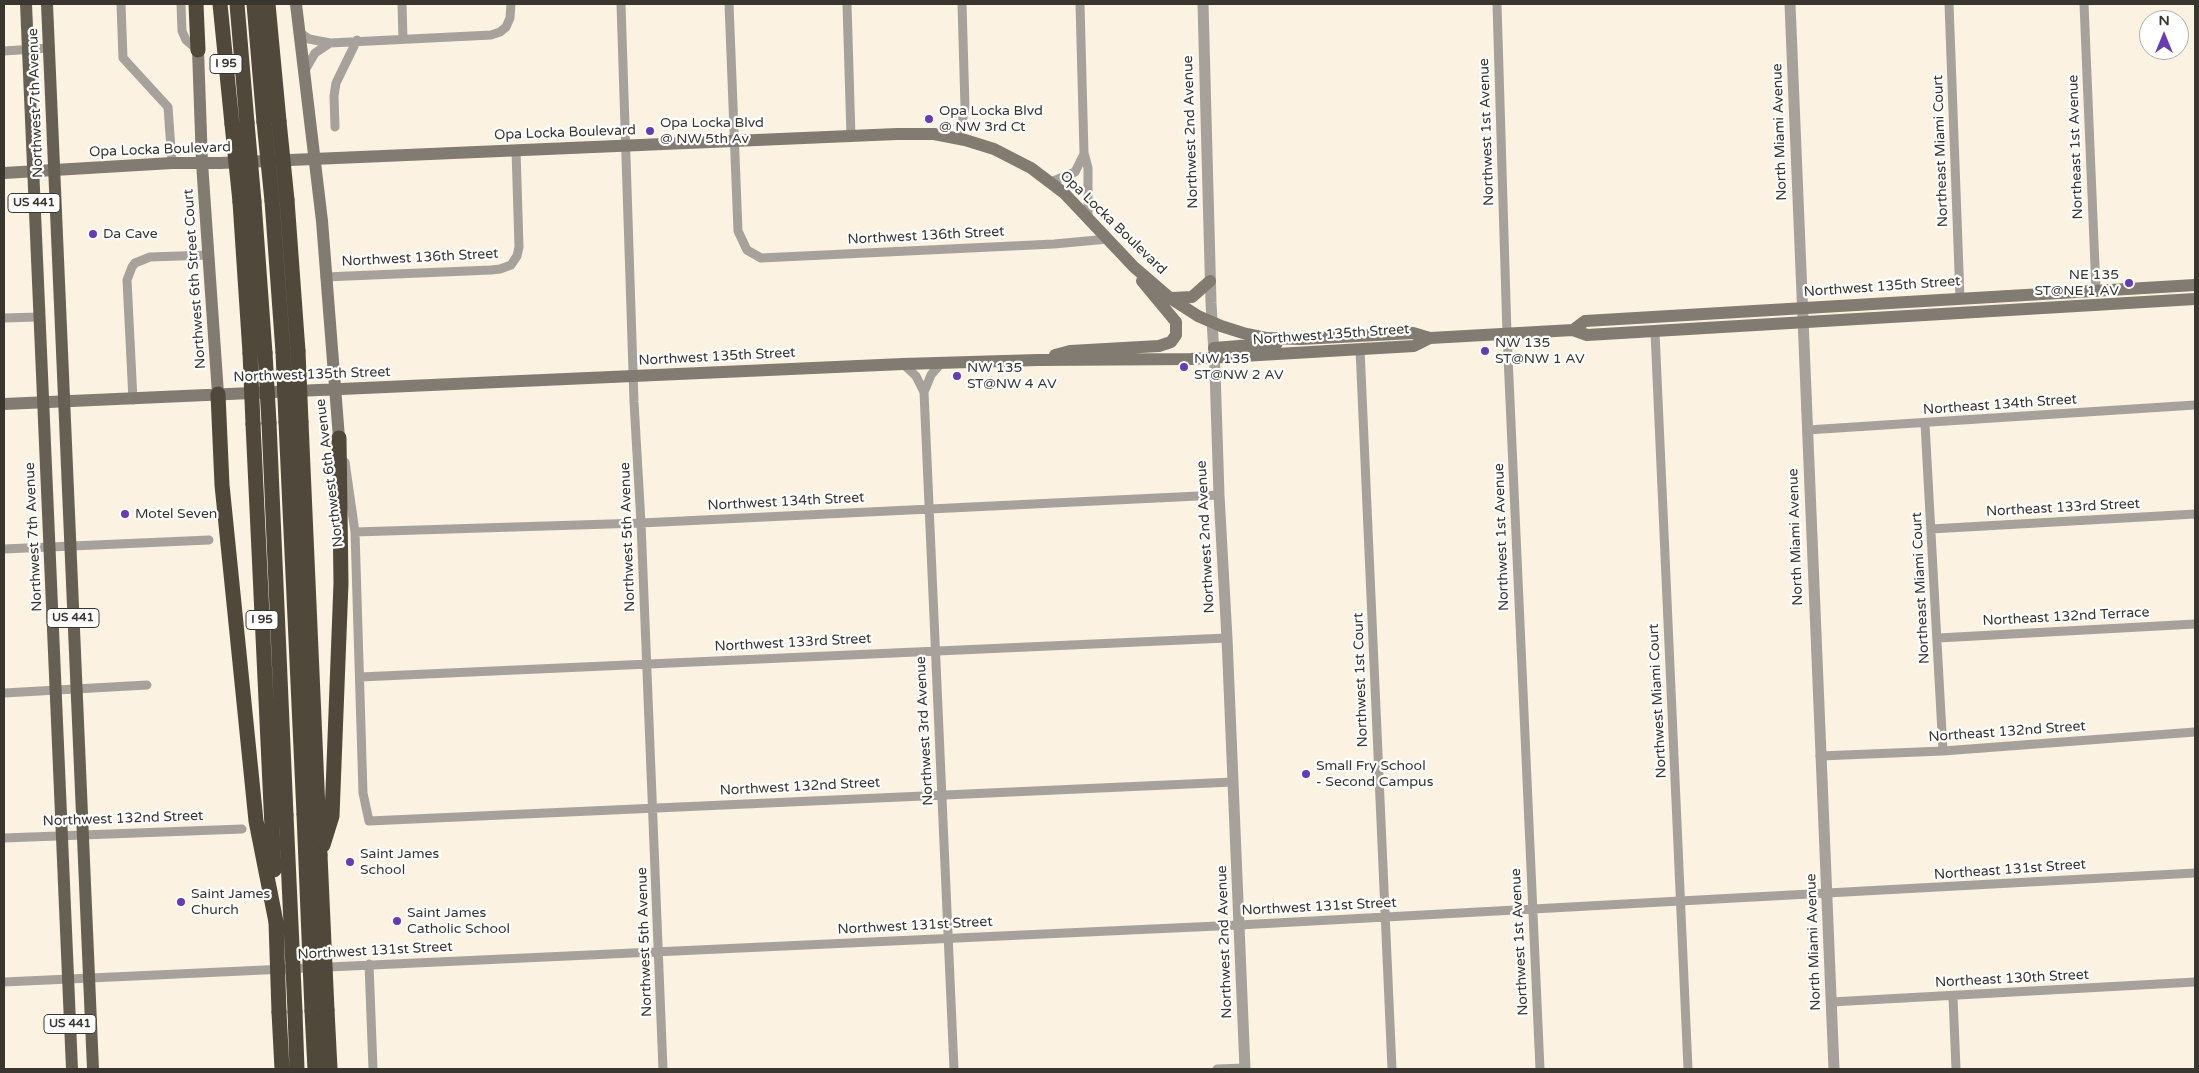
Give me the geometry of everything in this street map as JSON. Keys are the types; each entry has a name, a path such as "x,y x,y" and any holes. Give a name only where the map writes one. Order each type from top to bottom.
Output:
{"highway":[{"path":"196,4 198,50"},
{"name":"I 95","path":"220,4 232,124 247,202 258,353 253,424 279,816 276,922 287,1012 282,1069"},
{"path":"237,4 247,123 247,202"},
{"path":"254,4 272,122 287,200 293,422 320,855 320,1011 315,1069"},
{"path":"268,4 272,122 272,201 290,352"},
{"path":"258,353 269,423 279,816 287,1012 297,1069"},
{"path":"218,394 222,485 256,821 276,922"},
{"path":"330,1069 320,1011 318,815 342,583 339,438"}],"main road":[{"name":"Northwest 7th Avenue","path":"26,4 72,1069"},
{"name":"Northwest 7th Avenue","path":"47,4 93,1069"},
{"name":"Northwest 6th Avenue","path":"296,4 322,221 339,438"},
{"name":"Northwest 6th Street Court","path":"198,50 202,163 218,394"},
{"name":"Opa Locka Boulevard","path":"4,173 172,164 851,136 917,134 959,138 1007,154 1051,182 1134,267 1170,298 1212,322"},
{"path":"1038,360 1070,352 1159,346 1171,342 1176,329 1174,319 1149,291 1134,267"},
{"path":"1170,298 1192,297 1210,281"},
{"name":"Northwest 135th Street","path":"1572,330 1585,321 2195,285"},
{"name":"Northwest 135th Street","path":"1212,322 1243,333 1291,339 1412,333 1430,338 1572,330 1587,336 2195,299"},
{"path":"1655,332 1659,323 1700,321 1714,313"},
{"name":"Northwest 135th Street","path":"4,404 133,400 218,394 903,364 1038,360 1162,360 1214,353 1414,346 1430,338"},
{"path":"1214,353 1271,345 1291,339"}],"street":[{"path":"121,4 123,58 168,107 172,164"},
{"path":"181,4 182,30 186,40 198,50"},
{"path":"402,4 403,39"},
{"path":"299,32 309,39 330,42 491,35 500,32 508,23 511,4"},
{"name":"Northwest 5th Avenue","path":"621,4 634,376 664,1069"},
{"path":"729,4 734,141"},
{"path":"847,4 851,136"},
{"path":"959,138 965,107 962,4"},
{"path":"1080,4 1084,153 1088,168 1088,219"},
{"name":"Northwest 2nd Avenue","path":"1203,4 1218,495 1227,638 1245,1069"},
{"name":"Northwest 1st Avenue","path":"1497,4 1507,334 1540,1069"},
{"name":"North Miami Avenue","path":"1790,4 1834,1069"},
{"name":"Northeast Miami Court","path":"1949,4 1960,298"},
{"name":"Northeast 1st Avenue","path":"2084,4 2096,290"},
{"path":"335,127 334,96 336,83 357,40"},
{"path":"304,73 315,53 330,42"},
{"path":"4,51 49,48"},
{"name":"Northwest 136th Street","path":"734,141 738,231 747,250 761,258 1054,244 1108,239"},
{"name":"Northwest 136th Street","path":"325,277 500,269 514,261 519,243 516,150"},
{"path":"1051,182 1075,172 1084,153"},
{"path":"133,400 127,280 132,268 135,263 150,257 208,255"},
{"path":"4,318 39,317"},
{"name":"Northwest Miami Court","path":"1655,332 1688,1069"},
{"name":"Northwest 1st Court","path":"1360,349 1392,1069"},
{"name":"Northwest 3rd Avenue","path":"924,392 931,375 941,363"},
{"name":"Northwest 3rd Avenue","path":"903,364 916,376 924,392 954,1069"},
{"name":"Northeast 134th Street","path":"1807,430 1925,424 2195,405"},
{"name":"Northeast Miami Court","path":"1925,424 1943,751"},
{"name":"Northwest 6th Avenue","path":"339,438 346,465 354,532 363,793 369,821"},
{"name":"Northwest 134th Street","path":"354,532 641,523 1218,495"},
{"name":"Northeast 133rd Street","path":"1931,530 2195,514"},
{"path":"4,549 209,540"},
{"name":"Northeast 132nd Terrace","path":"1938,638 2195,624"},
{"name":"Northwest 133rd Street","path":"360,677 1227,638"},
{"path":"4,693 147,685"},
{"name":"Northeast 132nd Street","path":"1820,756 1943,751 2195,732"},
{"name":"Northwest 132nd Street","path":"369,821 1233,782"},
{"name":"Northwest 132nd Street","path":"4,838 242,829"},
{"name":"Northeast 131st Street","path":"1827,892 1928,889 2195,873"},
{"name":"Northwest 131st Street","path":"4,982 1239,925 1827,892"},
{"path":"369,964 373,1069"},
{"name":"Northeast 130th Street","path":"1831,1002 1953,997 2195,982"},
{"path":"1953,997 1956,1069"},
{"path":"1217,1069 1245,1069"}],"place":[{"name":"Opa Locka Blvd @ NW 3rd Ct","path":"929,119"},
{"name":"Opa Locka Blvd @ NW 5th Av","path":"650,131"},
{"name":"Da Cave","path":"93,234"},
{"name":"NE 135 ST@NE 1 AV","path":"2129,283"},
{"name":"NW 135 ST@NW 1 AV","path":"1485,351"},
{"name":"NW 135 ST@NW 2 AV","path":"1184,367"},
{"name":"NW 135 ST@NW 4 AV","path":"957,376"},
{"name":"Motel Seven","path":"125,514"},
{"name":"Small Fry School - Second Campus","path":"1306,774"},
{"name":"Saint James School","path":"350,862"},
{"name":"Saint James Church","path":"181,902"},
{"name":"Saint James Catholic School","path":"397,921"}]}
